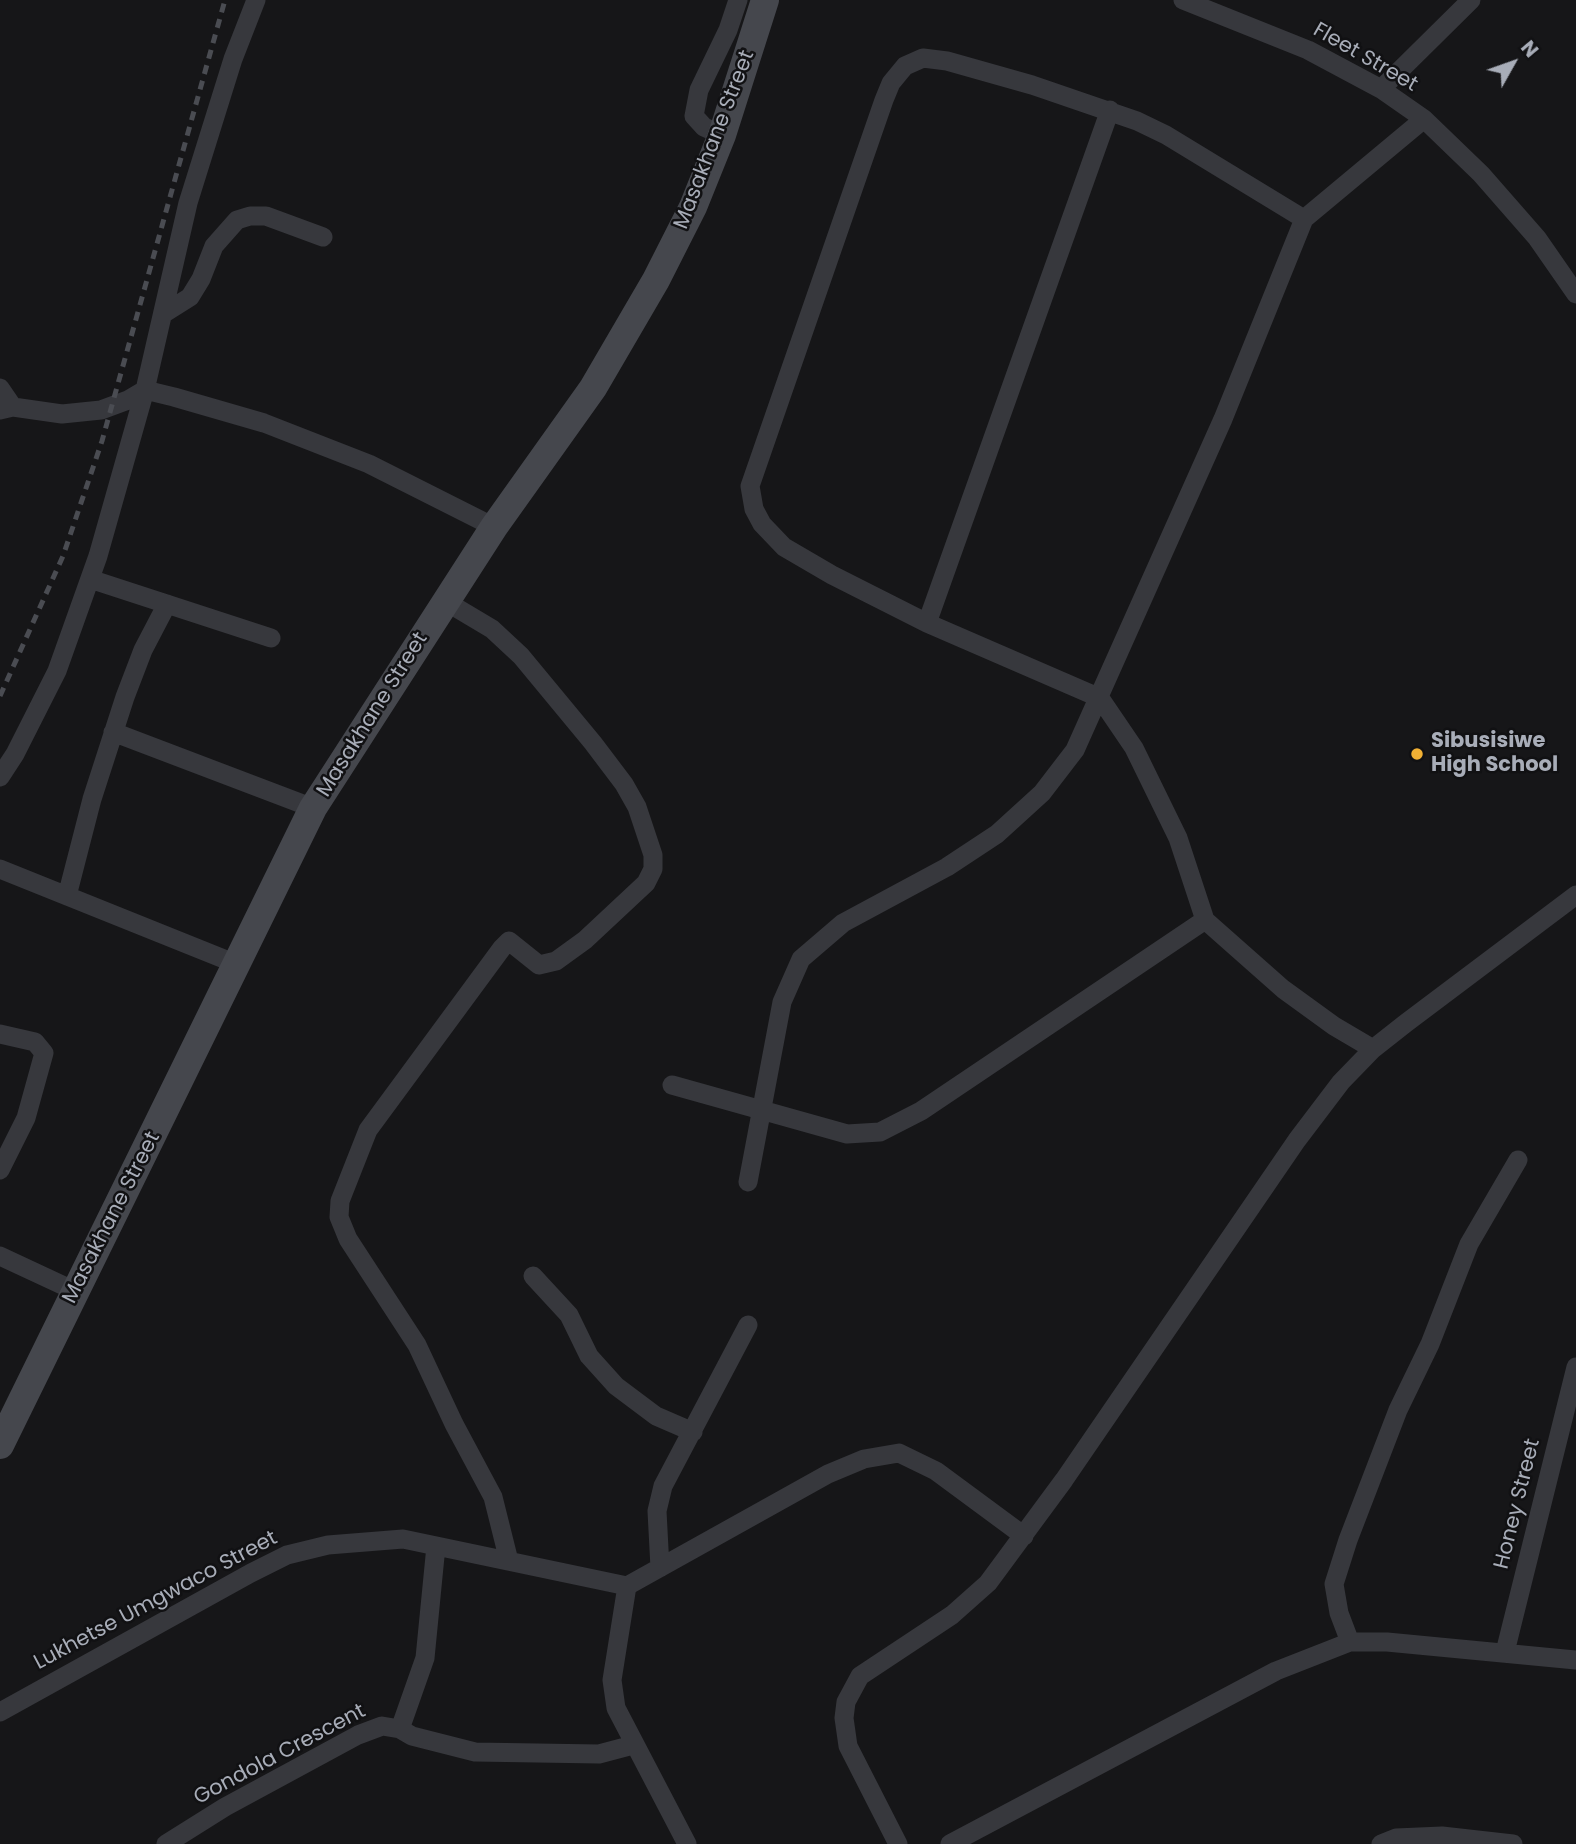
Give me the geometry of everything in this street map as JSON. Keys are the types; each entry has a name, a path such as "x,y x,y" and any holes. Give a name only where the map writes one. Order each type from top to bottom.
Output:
{"street":[{"path":"0,777 15,754 57,671 90,579 145,390 188,203 233,59 256,0"},
{"path":"722,135 704,127 694,116 699,90 728,30 738,0"},
{"name":"Masakhane Street","path":"0,1445 157,1129 234,963 313,808 494,527 593,388 693,207 722,135 765,0"},
{"name":"Fleet Street","path":"1183,0 1308,50 1381,89 1424,119 1489,183 1537,239 1576,294"},
{"path":"1381,89 1471,0"},
{"path":"1304,219 1166,135 1110,110 947,61 923,58 905,66 891,83 884,100 750,486 754,509 762,524 783,547 927,623 1100,698 1134,748 1178,838 1205,920 1283,989 1334,1026 1373,1049"},
{"path":"927,623 1110,110"},
{"path":"748,1182 782,1002 807,950 843,923 947,867 996,834 1042,793 1075,750 1223,419 1304,219 1424,119"},
{"path":"163,314 190,297 201,279 214,246 237,220 266,216 323,237"},
{"path":"0,388 6,408 62,414 92,411 128,400 145,390 264,423 369,464 494,527"},
{"path":"90,579 271,638"},
{"path":"445,601 492,629 511,647 593,743 624,784 637,807 653,855 653,869 646,883 585,940 556,961 539,965 509,941 502,948 368,1130 340,1201 339,1216 348,1239 417,1345 493,1497 509,1561"},
{"path":"67,896 113,732 143,650 167,604"},
{"path":"113,732 313,808"},
{"path":"0,869 234,963"},
{"path":"896,1843 848,1746 844,1718 846,1702 860,1676 952,1615 988,1583 1197,1290 1297,1140 1341,1082 1373,1049 1576,895"},
{"path":"672,1085 847,1134 880,1132 921,1111 1205,920"},
{"path":"0,1034 34,1042 44,1053 26,1118 0,1170"},
{"path":"1350,1642 1339,1613 1334,1584 1348,1540 1398,1410 1430,1344 1469,1244 1518,1160"},
{"path":"0,1256 75,1290"},
{"path":"533,1276 569,1315 589,1356 617,1386 656,1416 693,1432"},
{"path":"660,1568 657,1511 663,1486 748,1325"},
{"name":"Honey Street","path":"1505,1652 1571,1414 1576,1367"},
{"path":"687,1844 616,1708 612,1680 627,1586 828,1474 864,1459 899,1453 936,1471 1024,1536"},
{"name":"Lukhetse Umgwaco Street","path":"0,1712 287,1555 357,1540 403,1539 627,1586"},
{"name":"Gondola Crescent","path":"166,1844 225,1807 358,1735 382,1726 400,1728 425,1658 436,1546"},
{"path":"950,1844 1276,1671 1350,1642 1505,1652 1576,1660"},
{"path":"400,1728 412,1736 475,1752 598,1754 633,1745"},
{"path":"1381,1844 1396,1838 1442,1836 1513,1844"}],"railway":[{"path":"0,696 63,556 102,441 225,0"}],"place":[{"name":"Sibusisiwe High School","path":"1417,754"}]}
